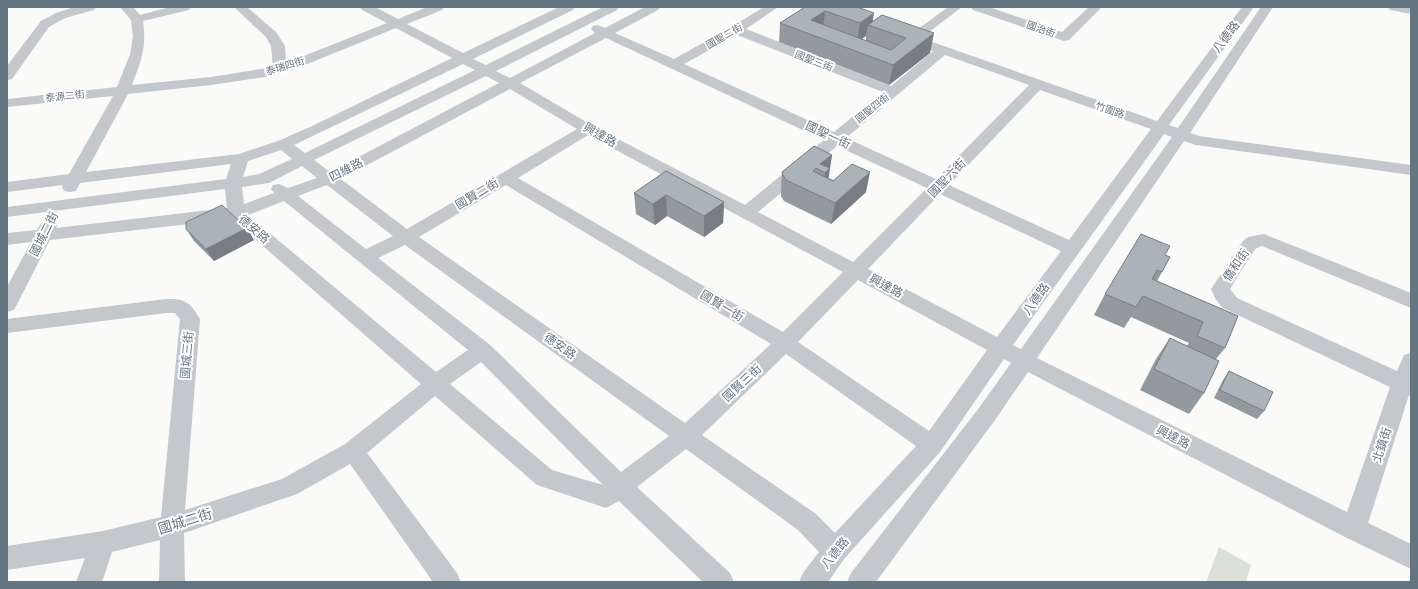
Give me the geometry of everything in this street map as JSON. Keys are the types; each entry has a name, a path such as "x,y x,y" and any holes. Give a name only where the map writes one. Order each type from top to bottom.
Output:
{"street":[{"path":"7,76 45,24 61,15 90,7"},
{"path":"126,7 137,19 186,7"},
{"path":"240,7 271,35 278,46 280,69"},
{"name":"興達路","path":"366,7 397,25 511,84 588,129 856,270 1000,348 1411,557"},
{"name":"泰瑞四街","path":"123,90 211,81 265,73 280,69 397,25 438,7"},
{"path":"7,187 74,180 241,158 283,144 569,7"},
{"path":"7,212 233,184 262,179 613,7"},
{"name":"四維路","path":"7,239 236,213 287,195 329,179 654,7"},
{"name":"國聖二街","path":"675,64 736,30 772,7"},
{"path":"912,39 956,7"},
{"name":"國治街","path":"977,7 1064,37 1096,7"},
{"name":"八德路","path":"812,582 835,551 932,445 1000,348 1248,7"},
{"name":"八德路","path":"860,582 987,414 1181,135 1267,7"},
{"path":"1394,7 1411,10"},
{"name":"國城二街","path":"7,306 58,205 74,180 123,90 137,54 139,37 137,19"},
{"name":"國聖一街","path":"582,23 675,64 938,187 1073,248"},
{"name":"國聖三街","path":"736,30 892,91"},
{"name":"竹圍路","path":"897,34 1160,128 1209,143 1411,170"},
{"name":"國聖四街","path":"746,213 943,50"},
{"name":"國聖六街","path":"856,270 1037,85"},
{"name":"泰源二街","path":"7,103 123,90"},
{"name":"國賢二街","path":"364,257 406,237 588,129"},
{"name":"德安路","path":"283,144 406,237 807,522 835,551"},
{"name":"德安路","path":"241,158 233,184 236,213 545,478 606,497 620,487"},
{"name":"國賢一街","path":"505,177 785,343 932,445"},
{"path":"262,179 287,195 482,350 620,487 721,582"},
{"name":"僑和街","path":"1406,385 1230,302 1222,295 1220,289 1249,245 1254,241 1264,240 1411,301"},
{"name":"國賢三街","path":"620,487 686,436 785,343 856,270"},
{"name":"國城三街","path":"7,326 166,306 178,305 186,310 190,319 172,526 172,582"},
{"name":"國城二街","path":"7,558 103,543 172,526 289,487 353,451 435,384 482,350"},
{"name":"北鎮街","path":"1354,529 1406,385 1411,361"},
{"path":"353,451 448,582"},
{"path":"89,582 103,543"}],"shaded area":[{"path":"1219,547 1251,565 1246,582 1206,582"}],"building":[{"path":"805,7 857,7 874,13 860,23 825,11 811,20 891,50 906,38 868,25 882,15 934,33 893,65 780,23"},
{"path":"814,146 832,155 820,164 830,168 825,173 816,168 813,171 833,181 852,164 870,172 835,203 786,180 782,172"},
{"path":"666,171 724,202 704,216 666,195 653,204 634,193"},
{"path":"222,205 247,228 206,249 186,229 186,222"},
{"path":"1141,234 1170,246 1165,255 1170,257 1162,272 1157,270 1152,279 1238,316 1225,348 1197,336 1203,322 1143,296 1136,307 1105,294"},
{"path":"1170,338 1219,361 1204,393 1154,369"},
{"path":"1229,371 1273,392 1264,411 1220,390"}]}
